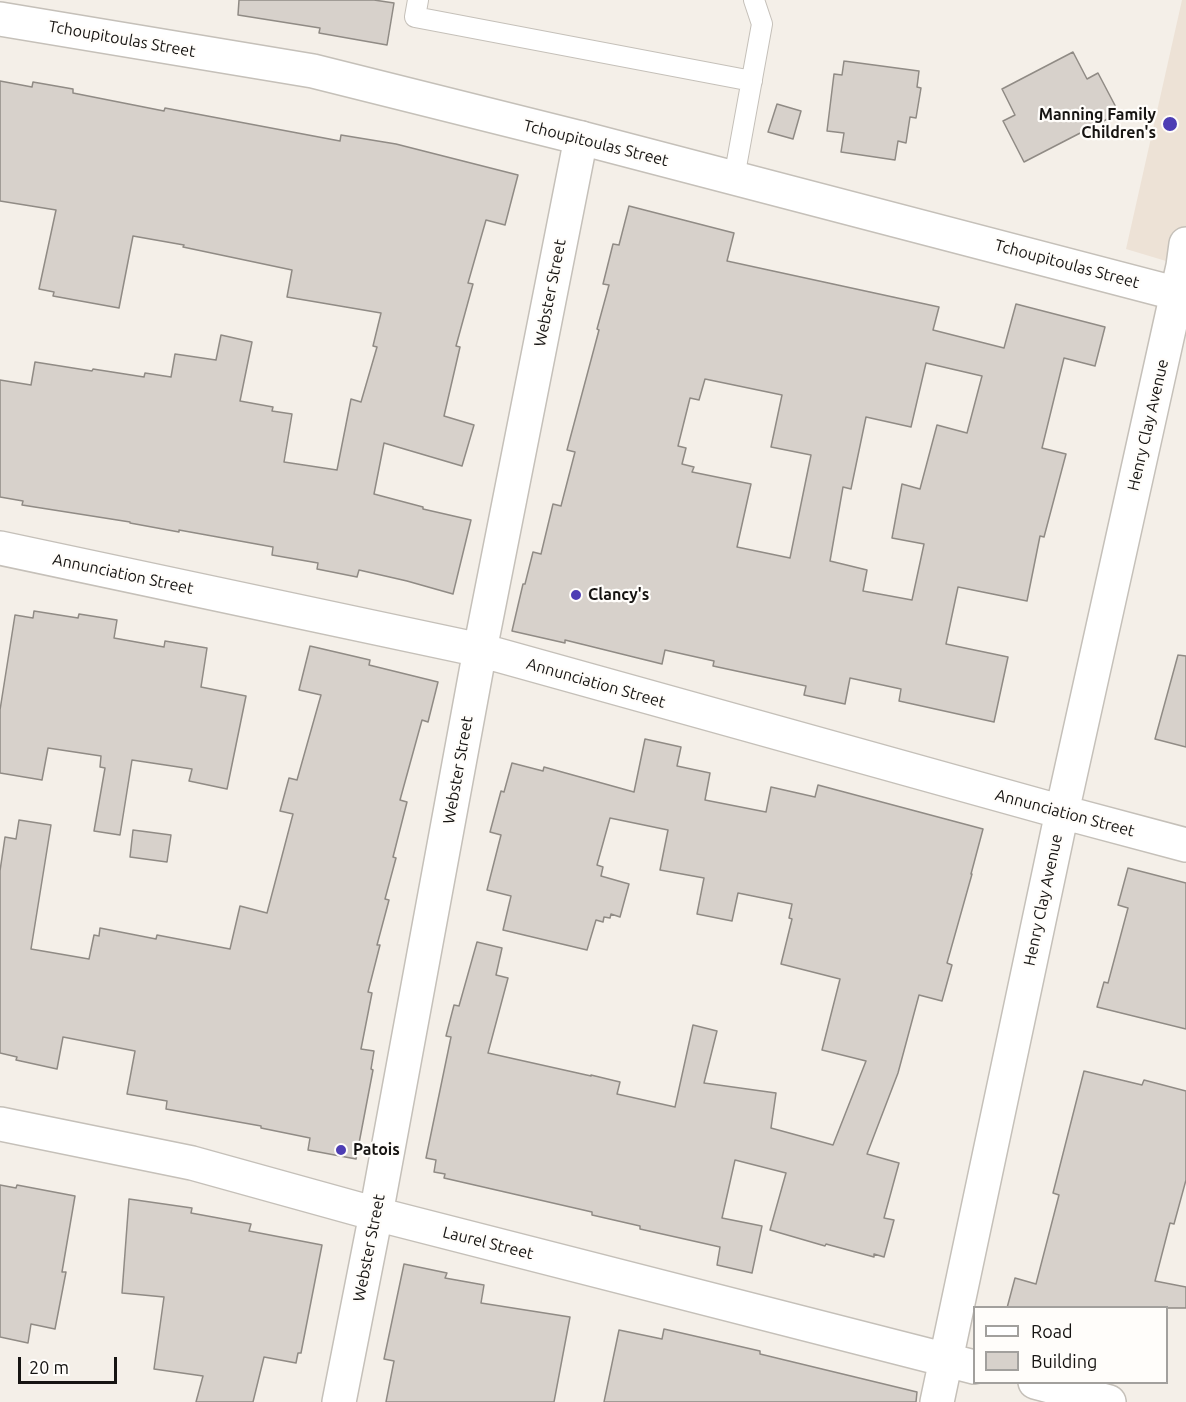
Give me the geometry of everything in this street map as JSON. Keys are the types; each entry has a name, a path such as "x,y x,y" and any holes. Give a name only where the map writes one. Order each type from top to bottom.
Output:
{"street":[{"name":"Tchoupitoulas Street","path":"0,19 313,71 1182,294"},
{"name":"Webster Street","path":"339,1402 376,1215 480,650 580,138"},
{"name":"Henry Clay Avenue","path":"937,1402 960,1363 1062,812 1182,294 1186,244"},
{"name":"Annunciation Street","path":"0,548 480,650 1186,845"},
{"name":"Laurel Street","path":"0,1124 192,1163 376,1215 960,1363"},
{"path":"1039,1384 1109,1402"}],"lane":[{"path":"418,0 415,17 752,81"},
{"path":"734,178 762,24 754,0"}],"shaded area":[{"name":"Manning Family Children's","path":"1182,0 1186,0 1186,267 1126,249"}],"building":[{"path":"239,0 374,0 394,3 387,45 319,33 320,28 238,15"},
{"path":"1073,52 1087,79 1098,73 1119,113 1024,162 1003,121 1015,115 1002,89"},
{"path":"844,61 919,71 917,87 921,88 916,118 910,117 906,143 898,141 895,160 841,152 844,133 827,131 834,74 842,75"},
{"path":"0,81 32,87 33,82 73,89 73,93 164,111 165,108 340,141 341,135 396,144 518,175 505,225 486,220 468,283 473,284 456,346 460,347 444,416 474,425 462,466 384,443 374,494 423,507 423,509 471,520 453,594 359,570 357,577 317,569 318,563 272,555 273,547 22,505 23,501 0,497 0,380 31,385 35,362 144,377 145,373 171,377 175,354 216,360 221,335 252,342 240,401 273,407 272,411 292,414 284,462 337,470 351,399 361,402 377,347 373,346 381,313 287,297 292,270 183,247 184,245 133,236 119,308 53,296 54,292 39,289 56,210 0,201"},
{"path":"777,104 801,111 793,139 768,132"},
{"path":"629,206 734,233 727,261 939,307 933,330 1004,348 1016,304 1105,327 1095,366 1064,358 1042,448 1066,454 1044,537 1040,536 1027,601 958,587 946,644 1008,657 994,722 899,701 901,689 850,678 845,704 804,695 806,686 713,666 714,661 665,650 662,664 565,640 565,643 512,631 533,552 541,554 553,504 561,506 575,452 567,450 609,285 603,284 613,244 619,245","holes":["926,363 982,376 967,433 937,425 920,489 902,484 892,538 924,544 912,600 863,591 867,570 830,561 843,487 851,489 866,417 911,427","705,379 782,395 771,447 811,455 790,558 737,547 751,484 692,472 694,467 682,464 686,448 678,446 690,398 699,400"]},
{"path":"34,611 78,618 79,614 117,620 114,638 164,647 165,641 207,648 201,687 246,696 227,789 189,781 192,769 132,760 120,835 94,831 105,768 100,767 101,756 48,748 42,780 0,773 0,710 15,615 33,618"},
{"path":"310,646 370,660 369,665 438,682 428,722 422,720 400,800 407,802 385,899 389,900 368,992 372,993 361,1049 374,1051 371,1069 373,1070 356,1159 308,1150 310,1138 261,1128 261,1126 166,1109 167,1101 127,1094 135,1051 63,1037 57,1069 16,1060 17,1057 0,1053 0,871 5,837 16,839 19,820 51,825 31,949 89,959 94,935 99,936 100,928 156,939 157,935 230,949 240,906 267,913 293,814 280,811 289,778 297,780 321,695 299,690"},
{"path":"1178,655 1186,656 1186,747 1155,739"},
{"path":"645,739 681,747 677,766 710,773 705,800 766,812 771,787 815,797 818,785 983,829 947,963 952,965 942,1001 919,995 898,1073 867,1154 899,1163 884,1218 894,1220 884,1257 874,1254 874,1257 826,1244 825,1246 770,1230 786,1173 735,1160 722,1218 762,1226 752,1273 717,1265 720,1247 640,1229 640,1226 592,1215 592,1212 444,1178 445,1174 434,1172 436,1160 426,1158 451,1037 446,1036 454,1005 459,1006 477,942 502,948 496,975 508,978 488,1053 620,1082 617,1094 675,1107 693,1025 717,1031 704,1083 776,1093 771,1128 833,1145 866,1061 822,1050 840,979 781,964 792,919 789,918 792,904 738,893 732,921 697,914 704,878 660,870 668,830 610,818 597,865 603,867 601,876 629,884 620,917 611,914 610,918 604,917 603,922 596,920 587,950 503,930 511,896 487,890 501,835 490,832 501,791 504,792 512,763 543,771 544,767 634,792"},
{"path":"133,830 171,835 167,862 130,857"},
{"path":"1128,868 1186,883 1186,1029 1097,1007 1104,982 1108,983 1128,908 1118,905"},
{"path":"1084,1071 1142,1085 1144,1080 1186,1091 1186,1180 1174,1224 1170,1223 1155,1281 1186,1287 1186,1308 1008,1306 1015,1278 1036,1284 1059,1195 1053,1193"},
{"path":"0,1185 16,1188 17,1185 75,1196 62,1272 66,1272 55,1329 31,1324 28,1343 0,1337"},
{"path":"129,1199 192,1208 191,1213 251,1224 249,1231 322,1245 301,1353 298,1353 296,1363 264,1357 253,1402 196,1402 203,1376 154,1369 164,1297 122,1293"},
{"path":"404,1264 447,1273 445,1278 484,1285 481,1303 570,1317 554,1402 386,1402 394,1361 384,1359"},
{"path":"664,1329 760,1351 760,1354 917,1392 916,1402 604,1402 619,1330 662,1339"}],"place":[{"name":"Manning Family Children's","path":"1170,124"},
{"name":"Clancy's","path":"576,595"},
{"name":"Patois","path":"341,1150"}]}
